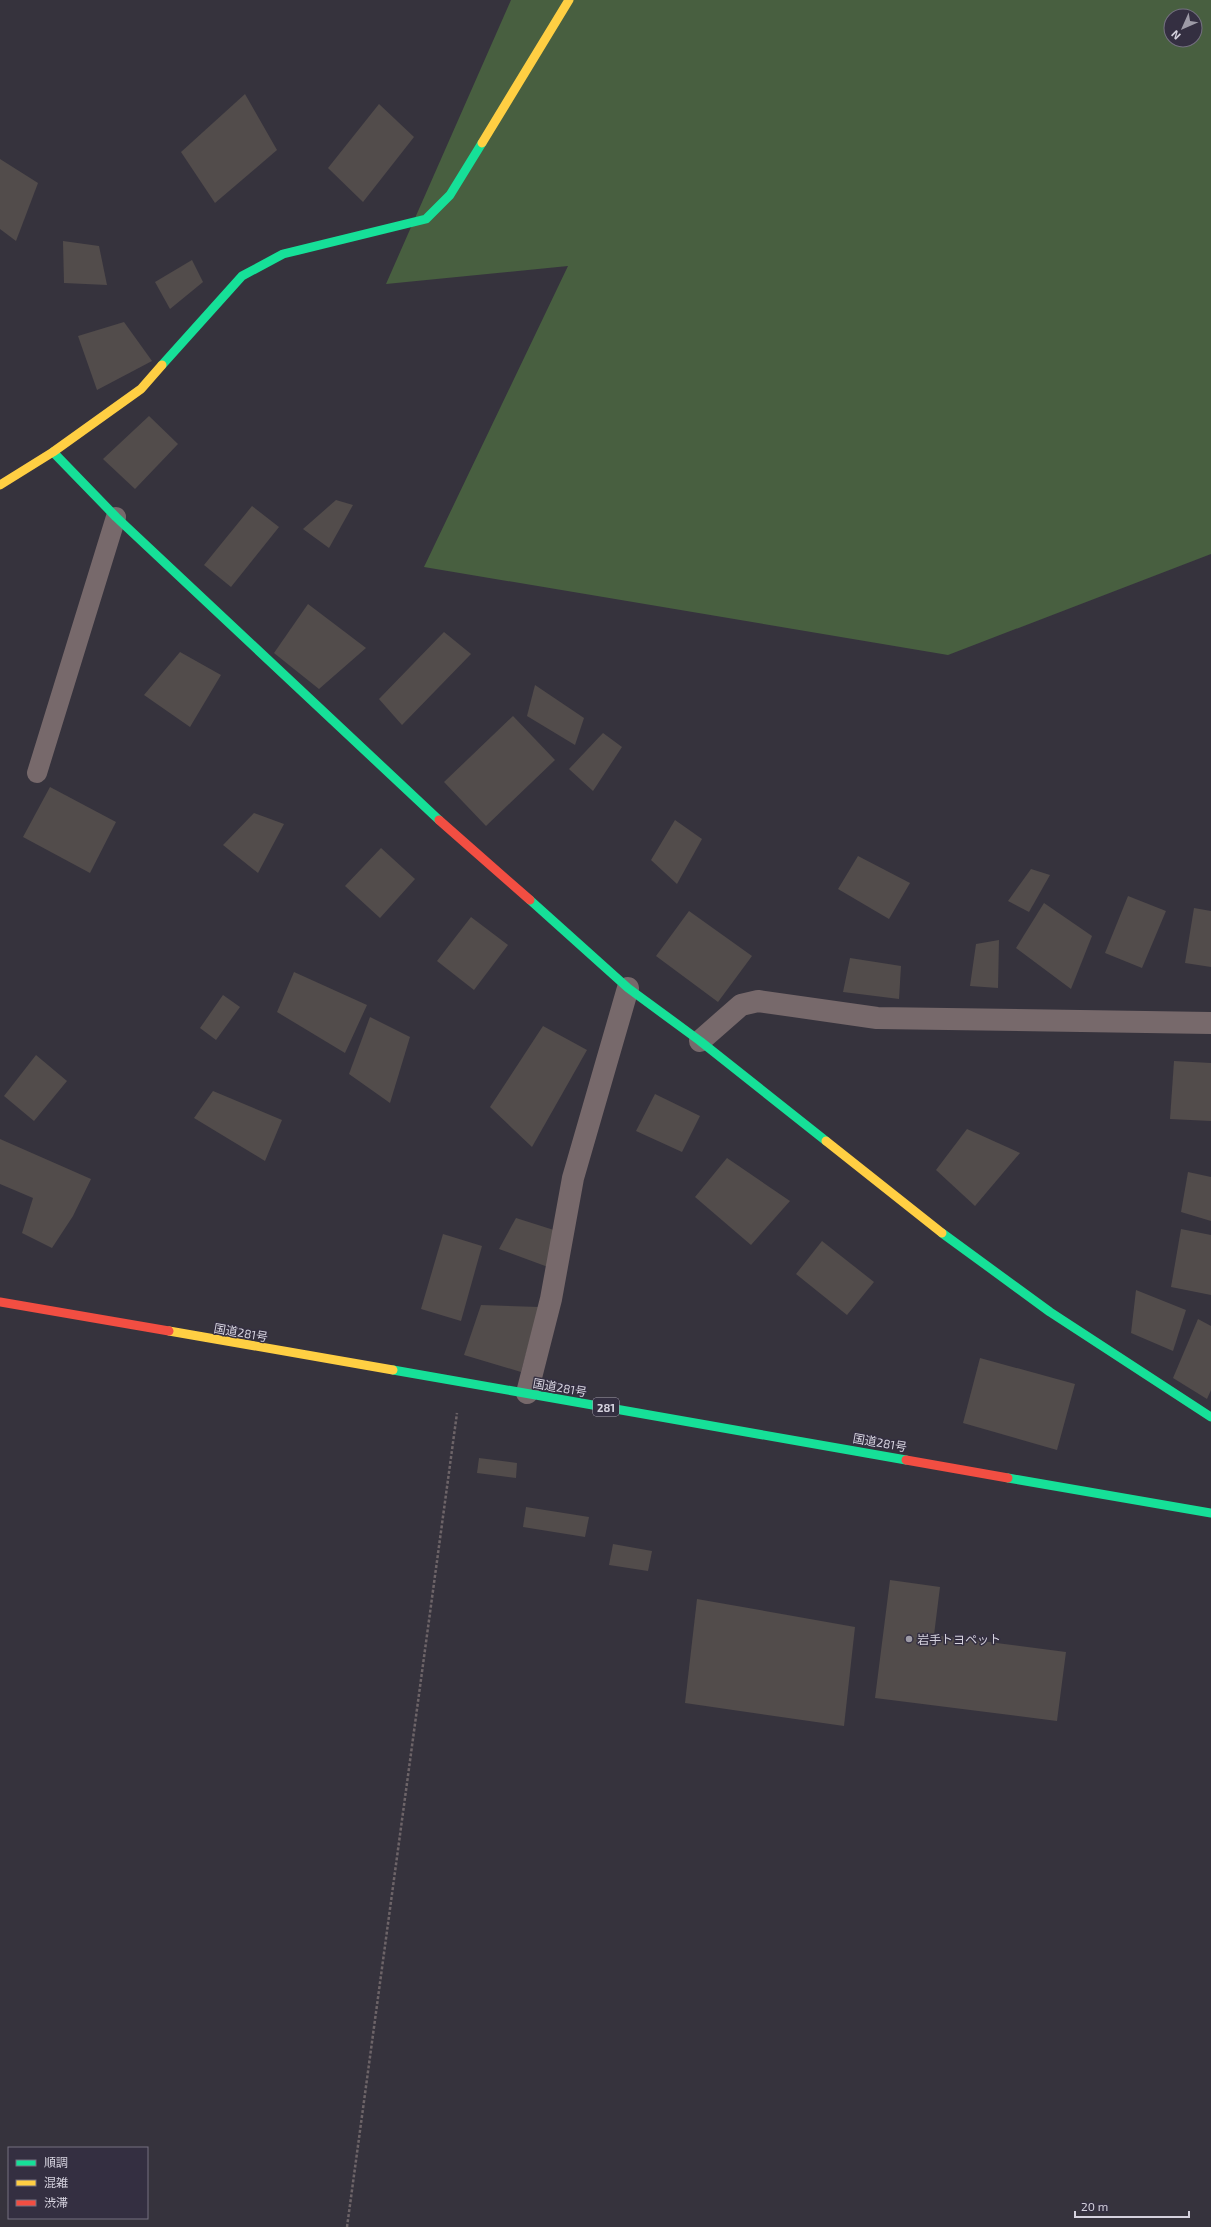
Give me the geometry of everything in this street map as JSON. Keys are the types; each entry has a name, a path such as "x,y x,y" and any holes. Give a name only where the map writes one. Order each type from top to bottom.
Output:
{"main road":[{"path":"0,485 53,452 142,389 242,276 283,254 426,219 450,195 569,0"},
{"path":"53,452 116,517 426,808 628,988 700,1041 935,1228 1050,1312 1211,1417"},
{"name":"国道281号","path":"0,1302 1211,1513"}],"street":[{"path":"527,1393 551,1299 573,1178 628,988"},
{"path":"700,1041 741,1005 758,1001 877,1018 1211,1023"}],"lane":[{"path":"37,773 116,517"}],"path":[{"path":"347,2227 461,1383"}],"green space":[{"path":"511,0 1211,0 1211,554 948,655 424,567 568,266 386,284"}],"building":[{"path":"245,94 277,150 215,203 181,152"},
{"path":"379,104 414,137 363,202 328,168"},
{"path":"0,159 38,183 16,241 0,229"},
{"path":"63,241 99,246 107,285 64,283"},
{"path":"192,260 203,282 170,309 155,282"},
{"path":"124,322 152,361 97,390 78,336"},
{"path":"149,416 178,444 135,489 103,459"},
{"path":"336,500 353,505 329,548 303,529"},
{"path":"252,506 279,527 231,587 204,565"},
{"path":"308,604 366,648 319,689 274,653"},
{"path":"444,632 471,654 402,725 379,699"},
{"path":"180,652 221,675 190,727 144,695"},
{"path":"535,685 584,718 575,745 527,716"},
{"path":"513,716 555,760 486,826 444,782"},
{"path":"603,733 622,747 593,791 569,769"},
{"path":"50,787 116,822 90,873 23,837"},
{"path":"254,813 284,824 258,873 223,845"},
{"path":"675,820 702,839 677,884 651,860"},
{"path":"381,848 415,879 380,918 345,886"},
{"path":"858,856 910,883 889,919 838,889"},
{"path":"1031,869 1050,875 1029,912 1008,901"},
{"path":"1128,896 1166,911 1142,968 1105,953"},
{"path":"1044,903 1092,936 1071,989 1016,948"},
{"path":"1194,908 1211,911 1211,967 1185,963"},
{"path":"689,911 752,956 718,1002 656,956"},
{"path":"471,917 508,945 474,990 437,961"},
{"path":"999,940 998,988 970,986 976,944"},
{"path":"850,958 901,966 899,999 843,992"},
{"path":"294,972 367,1005 345,1053 277,1012"},
{"path":"223,995 240,1007 216,1040 200,1028"},
{"path":"370,1017 410,1037 390,1103 349,1074"},
{"path":"543,1026 587,1050 532,1147 490,1107"},
{"path":"36,1055 67,1081 34,1121 4,1096"},
{"path":"1174,1061 1211,1063 1211,1121 1170,1119"},
{"path":"213,1091 282,1120 265,1161 194,1118"},
{"path":"655,1094 700,1116 682,1152 636,1131"},
{"path":"967,1129 1020,1153 975,1206 936,1170"},
{"path":"0,1139 91,1179 73,1216 52,1248 22,1233 33,1198 0,1184"},
{"path":"727,1158 790,1201 751,1245 695,1197"},
{"path":"1188,1172 1211,1177 1211,1221 1181,1212"},
{"path":"516,1218 557,1231 548,1267 499,1249"},
{"path":"1181,1229 1211,1235 1211,1295 1171,1287"},
{"path":"443,1234 482,1246 461,1321 421,1309"},
{"path":"822,1241 874,1282 847,1315 796,1274"},
{"path":"1136,1290 1186,1310 1173,1351 1131,1333"},
{"path":"481,1305 539,1307 521,1372 464,1355"},
{"path":"1198,1319 1211,1326 1211,1390 1207,1399 1173,1378"},
{"path":"980,1358 1075,1384 1057,1450 963,1423"},
{"path":"479,1458 517,1463 516,1478 477,1473"},
{"path":"526,1507 589,1517 585,1537 523,1527"},
{"path":"613,1544 652,1551 648,1571 609,1565"},
{"path":"890,1580 940,1587 934,1635 1066,1652 1057,1721 875,1698"},
{"path":"697,1599 855,1627 844,1726 685,1703"}],"traffic: fast":[{"path":"162,365 242,276 283,254 426,219 450,195 482,143"},
{"path":"53,452 116,517 439,820"},
{"path":"530,900 628,988 700,1041 826,1141"},
{"path":"942,1233 1050,1312 1211,1417"},
{"path":"393,1370 906,1460"},
{"path":"1008,1478 1211,1513"}],"traffic: slow":[{"path":"482,143 569,0"},
{"path":"0,485 53,452 141,389 162,365"},
{"path":"826,1141 942,1233"},
{"path":"169,1331 393,1370"}],"traffic: jam":[{"path":"439,820 530,900"},
{"path":"0,1302 169,1331"},
{"path":"906,1460 1008,1478"}],"place":[{"name":"岩手トヨペット","path":"909,1639"}]}
